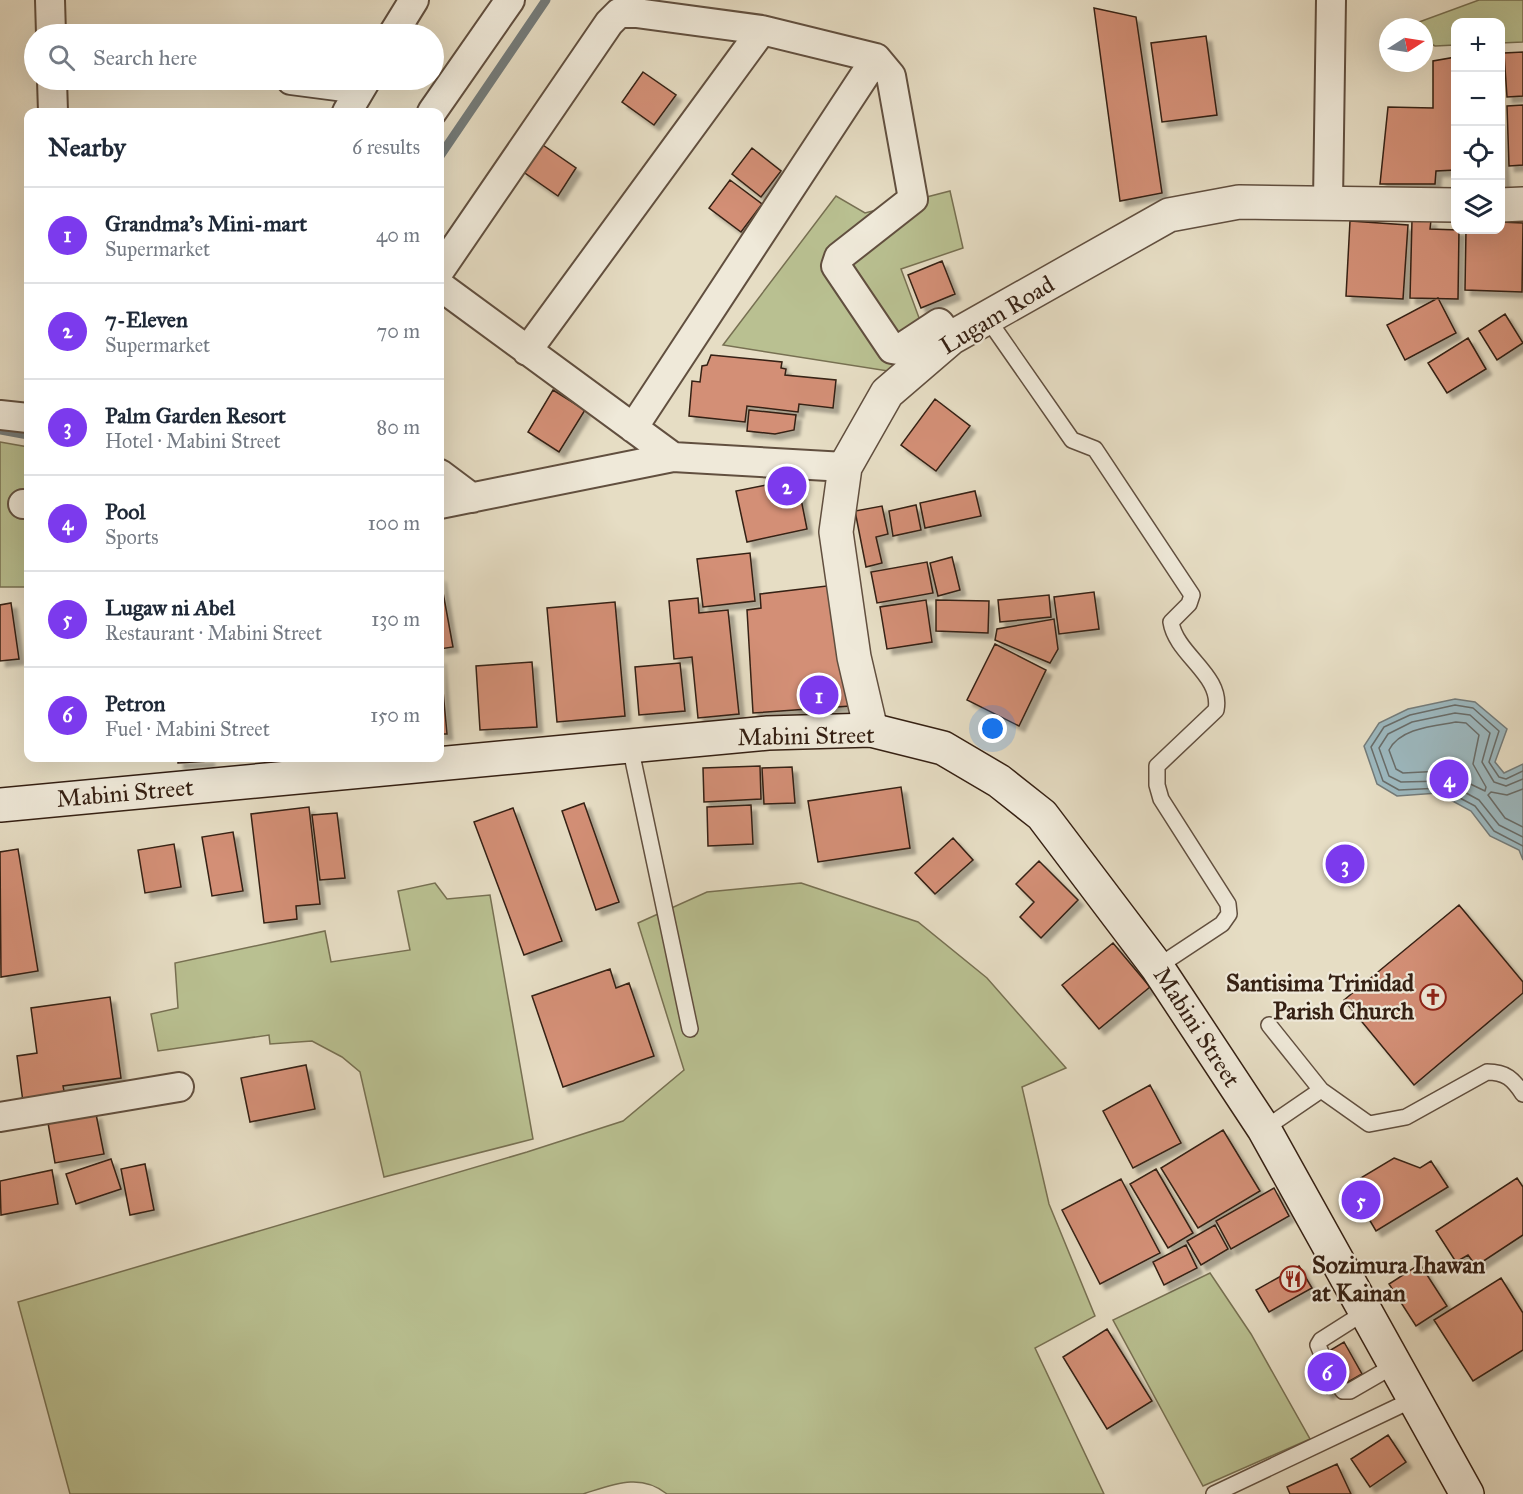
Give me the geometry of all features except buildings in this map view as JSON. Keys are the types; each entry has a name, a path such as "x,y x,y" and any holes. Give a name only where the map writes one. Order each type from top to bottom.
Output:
{"main road":[{"name":"Lugam Road","path":"871,730 854,657 836,532 845,467 887,393 951,338 1168,215 1239,202 1328,201 1451,205"},
{"path":"1505,205 1523,204"},
{"name":"Mabini Street","path":"0,805 768,733 871,730 943,748 999,781 1042,815 1158,967 1264,1129 1467,1494"}],"street":[{"path":"50,0 51,24"},
{"path":"399,24 414,0"},
{"path":"435,108 510,0"},
{"path":"1328,201 1331,0"},
{"path":"444,264 609,23 619,13 762,30 876,58 891,76 913,199 839,257 836,266 892,350 898,350 939,323 951,338"},
{"path":"527,351 762,30"},
{"path":"633,428 876,58"},
{"path":"52,90 53,108"},
{"path":"339,90 358,94"},
{"path":"444,289 673,457"},
{"path":"0,415 24,418"},
{"path":"444,503 673,457 845,467"},
{"path":"444,477 472,498"},
{"path":"0,1117 179,1087"}],"lane":[{"path":"987,318 1072,440 1095,449 1192,595 1189,604 1171,622 1173,635 1214,686 1219,698 1216,710 1157,766 1157,785 1161,800 1228,904 1228,915 1222,924 1158,967"},
{"path":"630,746 690,1029"},
{"path":"1269,1025 1321,1090 1369,1124 1406,1117 1487,1072 1502,1072 1514,1080 1523,1094"},
{"path":"1264,1129 1321,1090"},
{"path":"1322,1355 1318,1345 1321,1340 1365,1312"},
{"path":"1340,1387 1343,1391 1350,1391 1395,1365"},
{"path":"1214,1494 1414,1399"}],"green space":[{"path":"1479,0 1523,0 1523,42 1505,43 1505,18 1451,18 1451,45 1435,46 1433,45 1433,18 1430,18"},
{"path":"950,191 963,248 901,269 925,334 888,371 723,345 836,196 865,213"},
{"path":"0,442 24,446 24,587 0,587"},
{"path":"435,883 447,899 490,895 533,1139 384,1177 360,1072 342,1057 312,1041 270,1044 269,1035 158,1051 151,1014 178,1008 175,963 325,931 331,962 410,950 398,891"},
{"path":"801,883 918,922 987,978 1066,1068 1022,1087 1049,1204 1095,1316 1035,1348 1104,1494 667,1494 647,1483 626,1482 583,1494 70,1494 18,1302 527,1152 623,1121 684,1070 638,923 707,892"},
{"path":"1210,1273 1251,1334 1310,1439 1203,1486 1113,1320"}],"water":[{"path":"1455,699 1475,702 1507,729 1495,762 1504,773 1523,764 1523,860 1519,850 1490,836 1471,811 1438,793 1397,796 1377,784 1364,746 1379,723 1408,709"}],"waterway":[{"path":"444,150 546,0"},
{"path":"0,430 24,434"}],"place":[{"name":"7-Eleven","path":"787,486"},
{"name":"Grandma's Mini-mart","path":"819,695"},
{"name":"Pool","path":"1449,779"},
{"name":"Palm Garden Resort","path":"1345,864"},
{"name":"Santisima Trinidad Parish Church","path":"1433,997"},
{"name":"Lugaw ni Abel","path":"1361,1200"},
{"name":"Sozimura Ihawan at Kainan","path":"1293,1279"},
{"name":"Petron","path":"1327,1372"}]}
